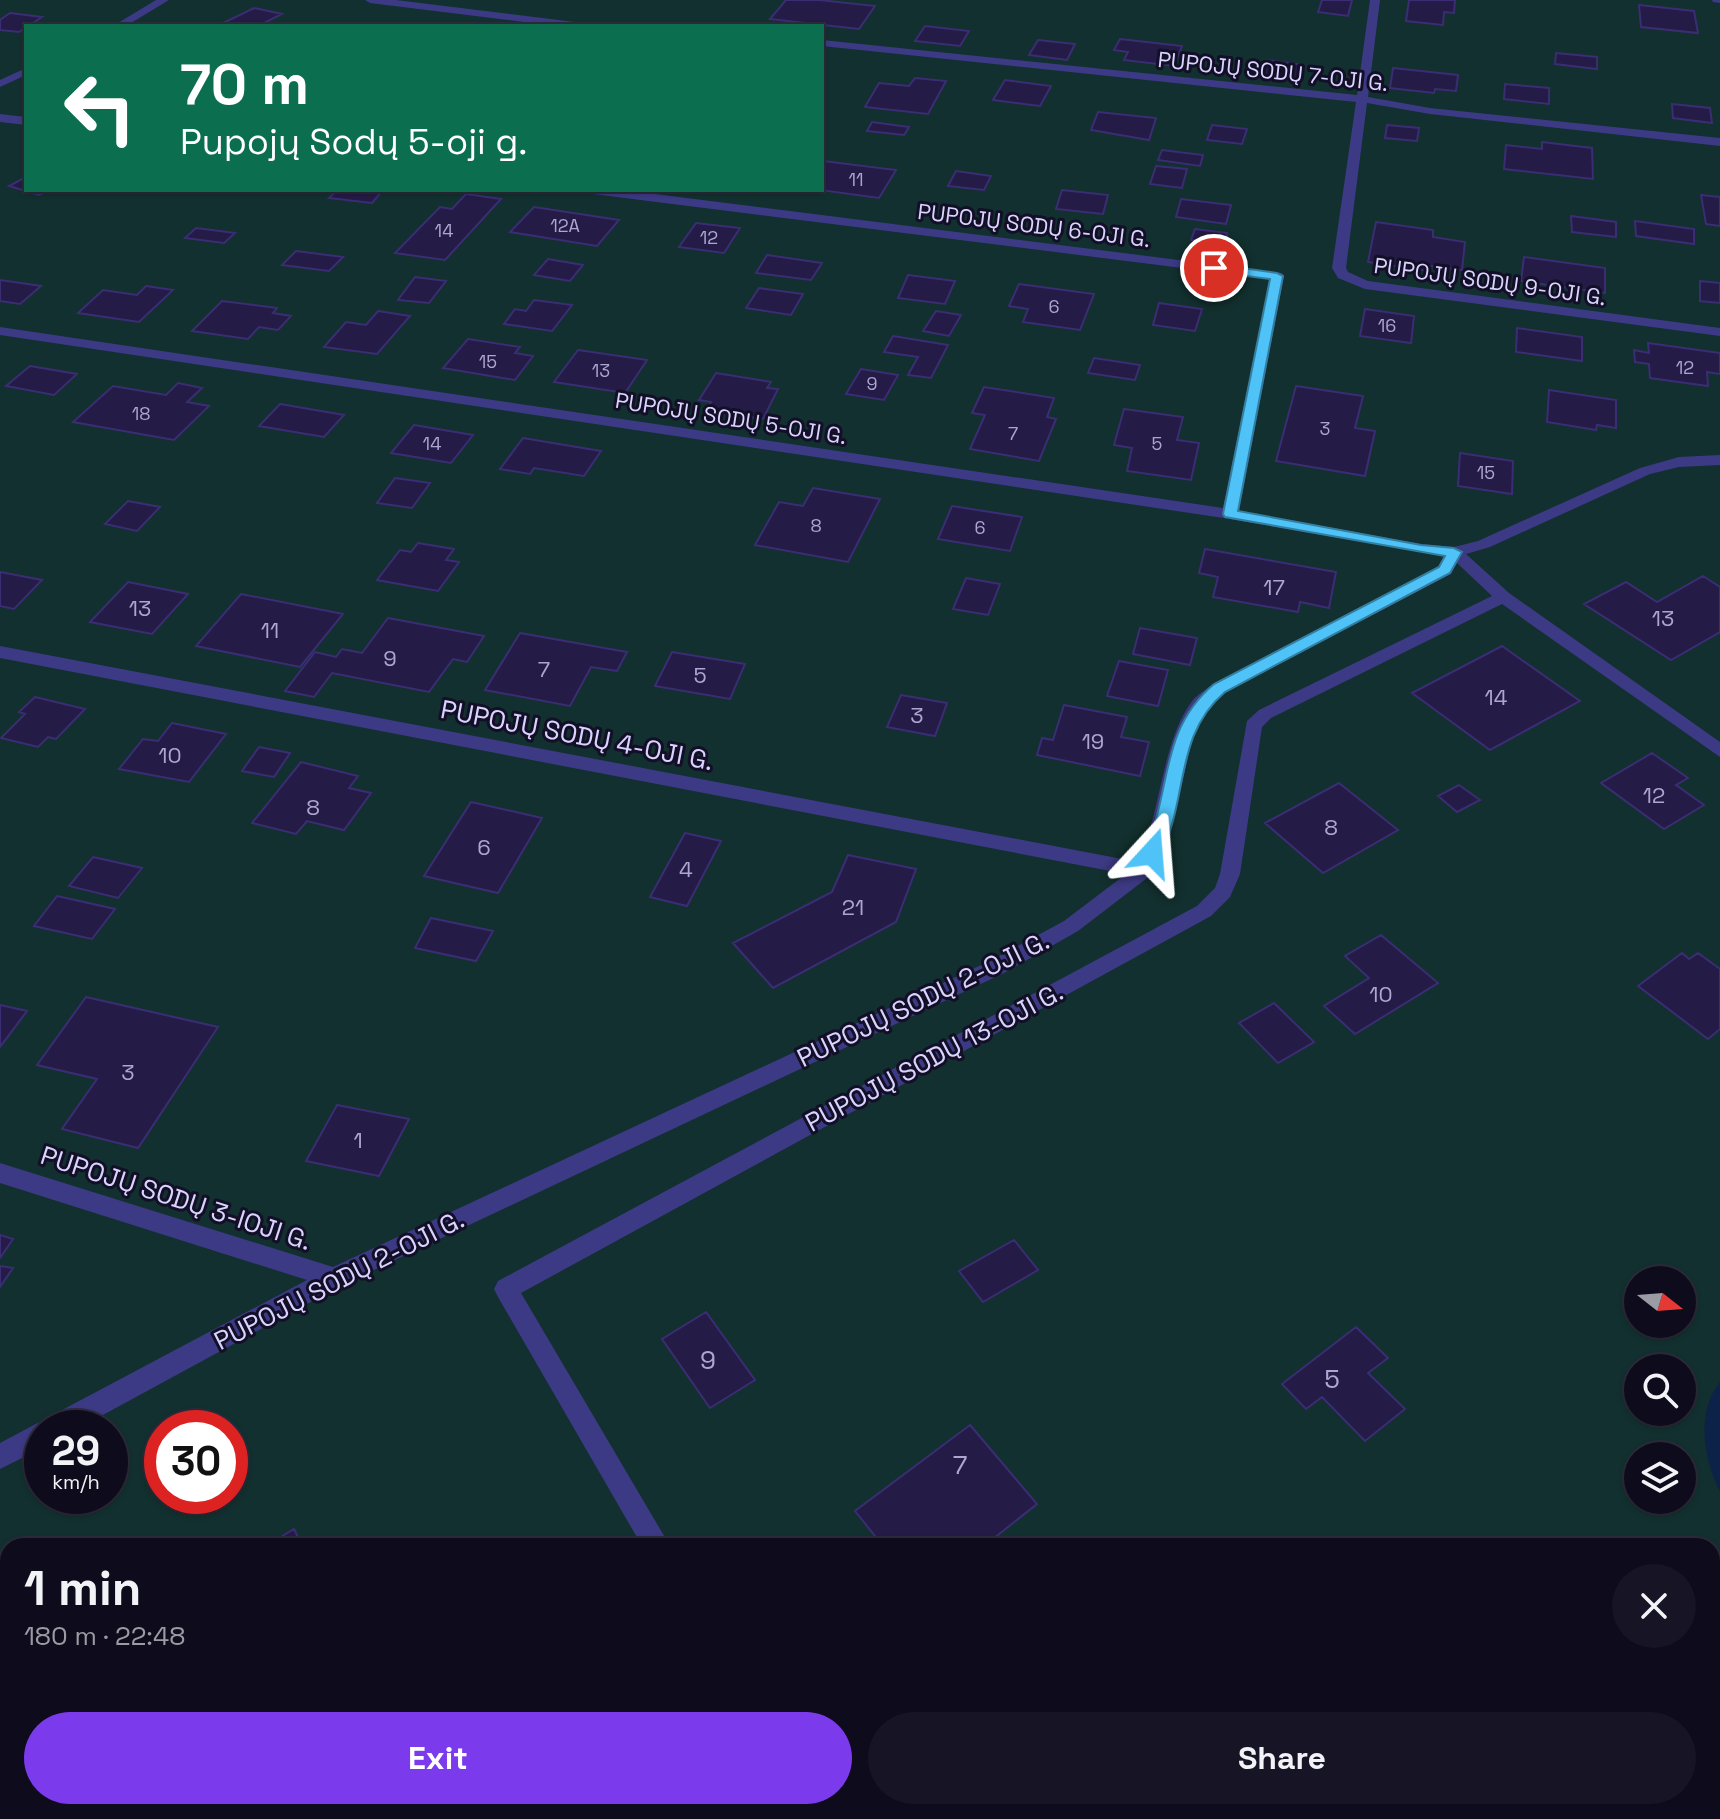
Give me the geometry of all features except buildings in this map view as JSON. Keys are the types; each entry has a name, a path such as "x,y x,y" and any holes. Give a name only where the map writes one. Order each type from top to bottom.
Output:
{"street":[{"path":"122,24 164,0"},
{"path":"370,0 567,24"},
{"name":"PUPOJŲ SODŲ 9-OJI G.","path":"1375,0 1339,268 1343,275 1365,285 1720,332"},
{"name":"PUPOJŲ SODŲ 7-OJI G.","path":"824,43 1361,99 1430,111 1720,142"},
{"name":"PUPOJŲ SODŲ 7-OJI G.","path":"824,54 1288,103"},
{"path":"0,84 24,72"},
{"path":"0,118 24,121"},
{"name":"PUPOJŲ SODŲ 6-OJI G.","path":"609,192 1277,276 1230,514"},
{"name":"PUPOJŲ SODŲ 5-OJI G.","path":"0,331 1230,514 1421,549 1454,552"},
{"name":"PUPOJŲ SODŲ 2-OJI G.","path":"88,1410 334,1278 997,967 1071,926 1144,870 1160,837 1184,735 1200,704 1219,688 1445,570 1454,552 1484,544 1645,471 1679,462 1720,460"},
{"path":"1454,552 1503,597 1720,751"},
{"name":"PUPOJŲ SODŲ 13-OJI G.","path":"652,1538 506,1289 1204,911 1223,892 1230,874 1253,725 1265,714 1503,597"},
{"name":"PUPOJŲ SODŲ 4-OJI G.","path":"0,652 1144,870"},
{"name":"PUPOJŲ SODŲ 3-IOJI G.","path":"0,1173 334,1278"},
{"path":"0,1457 24,1444"}],"green space":[{"path":"0,0 1720,0 1720,1538 0,1538"}],"water":[{"path":"1720,1382 1720,1492 1706,1451 1705,1422 1712,1394"}],"route":[{"path":"1152,853 1160,837 1184,735 1200,704 1219,688 1445,570 1454,552 1421,549 1230,514 1277,276 1214,268"}]}
